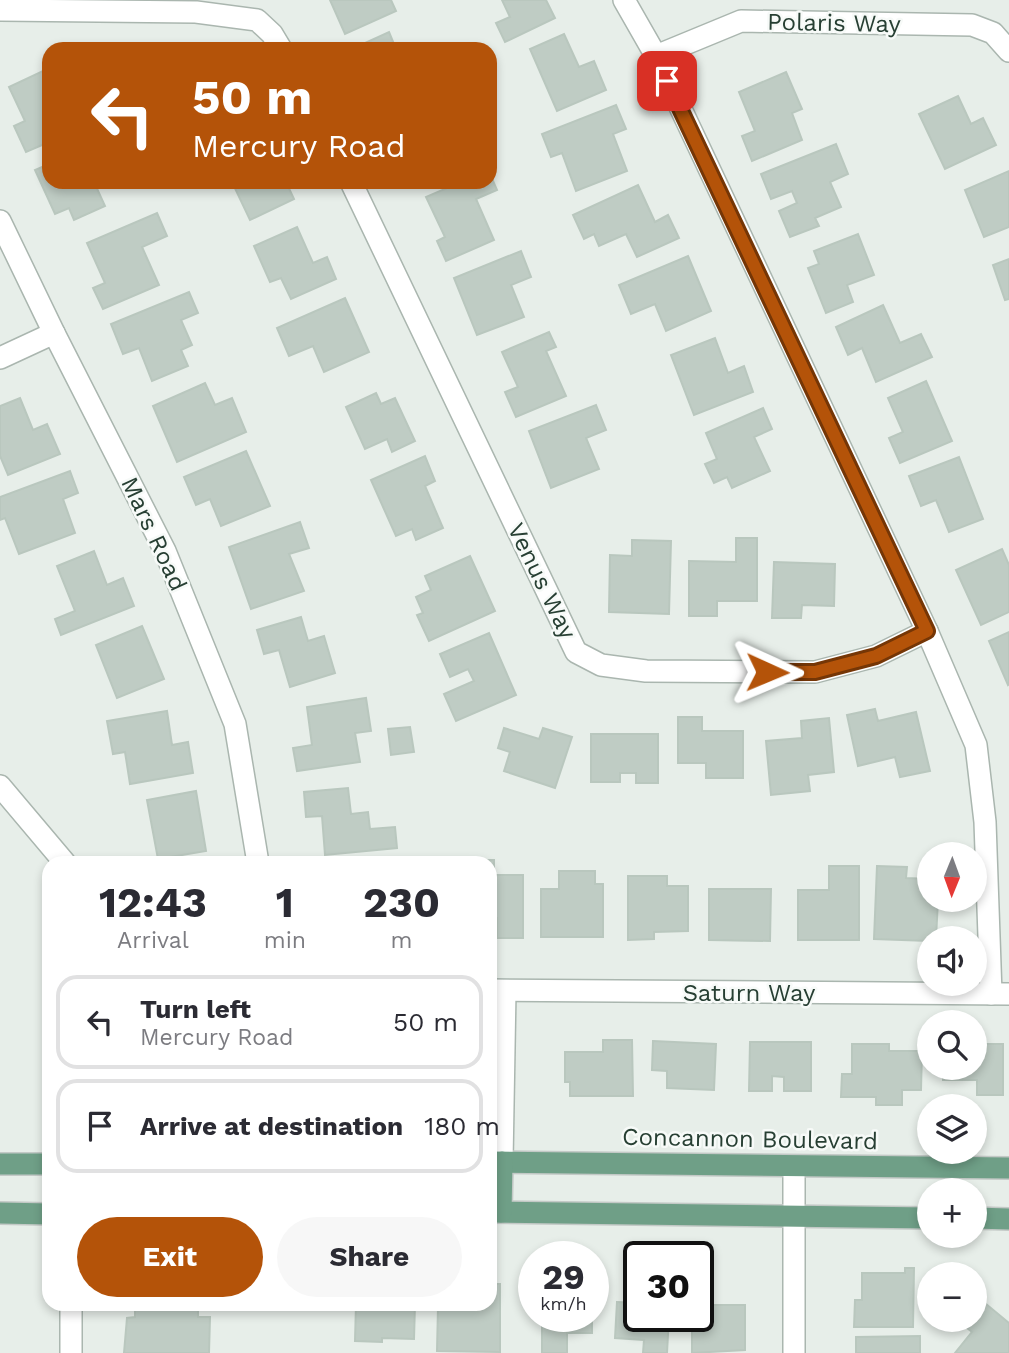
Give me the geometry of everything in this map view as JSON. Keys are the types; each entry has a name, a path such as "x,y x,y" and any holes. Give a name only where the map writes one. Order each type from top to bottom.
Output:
{"main road":[{"name":"Concannon Boulevard","path":"497,1162 1009,1168"},
{"path":"0,1164 42,1164"},
{"path":"497,1212 917,1218"},
{"path":"0,1213 42,1214"},
{"path":"987,1218 1009,1219"}],"street":[{"path":"624,0 656,56 927,631 976,746 1000,994"},
{"path":"0,10 196,12 257,20 277,42"},
{"name":"Polaris Way","path":"656,56 741,21 972,25 993,33 1009,51"},
{"name":"Venus Way","path":"354,189 576,652 601,665 646,671 815,672 876,656 927,631"},
{"name":"Mars Road","path":"0,221 165,551 235,724 257,856"},
{"path":"0,358 54,333"},
{"path":"0,786 59,856"},
{"name":"Saturn Way","path":"497,991 1000,994"},
{"path":"794,1167 794,1353"},
{"path":"71,1311 71,1353"}],"building":[{"path":"330,0 391,0 396,11 345,34"},
{"path":"502,0 546,0 555,18 505,42 496,23 510,17"},
{"path":"389,32 393,42 367,42"},
{"path":"564,34 579,67 594,61 606,90 557,111 530,49"},
{"path":"42,71 42,145 26,152 14,126 25,121 9,87"},
{"path":"786,72 802,109 792,113 802,140 752,161 742,136 755,131 739,92"},
{"path":"958,96 971,124 983,118 996,145 945,169 919,114"},
{"path":"616,105 626,129 613,134 627,171 576,191 562,153 551,157 542,134"},
{"path":"836,144 848,174 830,182 841,207 815,218 819,226 790,237 779,211 797,203 792,191 771,199 761,174"},
{"path":"42,167 42,185 35,170"},
{"path":"1009,171 1009,227 984,237 965,190"},
{"path":"638,185 655,222 668,215 679,238 637,257 626,234 599,246 594,234 584,239 573,215"},
{"path":"44,189 97,189 105,206 74,220 69,208 55,214"},
{"path":"235,189 289,189 294,199 250,220"},
{"path":"445,189 497,189 476,199 494,240 446,261 437,241 445,237 426,197"},
{"path":"157,213 167,236 142,247 159,285 103,309 93,288 105,283 87,243"},
{"path":"297,227 313,263 327,257 336,279 291,299 281,278 270,282 254,246"},
{"path":"858,234 874,275 847,285 853,302 826,313 808,268 819,264 814,251"},
{"path":"521,251 531,277 511,285 524,317 477,335 454,278"},
{"path":"688,256 711,311 666,331 655,304 631,314 619,285"},
{"path":"1009,259 1009,299 1005,300 993,265"},
{"path":"189,292 198,313 181,320 192,345 181,350 188,366 152,381 139,348 123,354 111,324"},
{"path":"345,298 369,352 324,372 313,346 289,356 277,328"},
{"path":"883,305 900,343 921,334 932,357 876,382 862,348 848,355 836,327"},
{"path":"549,332 556,347 546,351 566,396 516,417 505,392 518,387 502,352"},
{"path":"715,338 728,373 744,366 753,392 694,415 671,355"},
{"path":"926,381 952,441 900,463 889,438 903,432 888,398"},
{"path":"205,383 215,405 232,398 246,432 177,462 153,406"},
{"path":"376,393 381,404 395,398 415,441 392,452 387,439 365,449 346,407"},
{"path":"20,398 33,430 47,424 60,454 8,475 0,456 0,406"},
{"path":"596,405 606,430 586,438 599,469 551,488 529,431"},
{"path":"763,408 772,429 754,437 770,471 732,488 727,477 714,483 705,464 717,459 706,433"},
{"path":"246,451 270,506 221,526 210,499 196,505 184,477"},
{"path":"425,456 435,481 425,486 443,528 416,540 412,529 396,536 371,480"},
{"path":"959,457 983,519 949,532 936,500 921,506 909,476"},
{"path":"70,471 78,493 63,499 75,533 19,554 5,518 0,520 0,497"},
{"path":"300,522 309,548 289,554 304,591 251,609 229,547"},
{"path":"736,538 757,538 757,601 717,601 717,616 689,616 689,561 736,562"},
{"path":"632,540 671,541 669,614 609,612 610,555 632,556"},
{"path":"1002,549 1009,565 1009,612 981,625 956,570"},
{"path":"94,551 107,585 123,578 134,606 61,635 55,619 75,611 57,566"},
{"path":"470,556 495,611 429,641 417,615 423,613 416,597 431,590 425,576"},
{"path":"774,562 835,564 834,606 802,605 801,618 772,618"},
{"path":"301,617 308,641 324,636 335,673 290,687 279,650 264,654 257,630"},
{"path":"142,626 164,679 117,698 96,645"},
{"path":"1009,632 1009,684 1008,685 989,641"},
{"path":"489,633 516,695 456,721 444,694 474,681 468,669 450,677 440,654"},
{"path":"366,698 371,731 355,733 360,762 297,771 293,748 312,745 307,707"},
{"path":"875,709 878,721 916,712 930,771 900,777 895,757 858,766 847,715"},
{"path":"167,711 172,745 188,742 193,773 130,784 125,752 113,754 107,721"},
{"path":"678,717 702,717 702,731 743,731 743,778 706,778 706,763 678,763"},
{"path":"829,718 834,772 808,775 810,791 771,795 766,741 802,738 801,721"},
{"path":"410,727 414,752 391,755 388,729"},
{"path":"504,728 539,739 543,728 572,737 555,788 504,771 510,752 498,748"},
{"path":"591,734 658,734 658,783 636,783 636,773 620,773 620,782 591,782"},
{"path":"348,788 351,814 368,812 370,829 395,827 397,848 325,855 322,816 306,817 304,792"},
{"path":"196,791 206,851 157,856 147,800"},
{"path":"829,866 859,866 859,940 798,940 798,890 829,890"},
{"path":"877,866 907,867 906,878 917,878 917,912 937,912 937,926 917,926 917,941 874,939"},
{"path":"559,871 595,871 595,884 603,884 603,937 541,937 541,889 559,889"},
{"path":"497,875 523,875 523,938 497,938"},
{"path":"628,876 667,876 667,886 688,886 688,931 654,932 654,939 628,940"},
{"path":"709,889 771,889 770,941 709,940"},
{"path":"603,1040 632,1040 633,1096 570,1096 570,1082 565,1082 565,1052 603,1052"},
{"path":"653,1041 716,1044 714,1090 667,1088 667,1071 652,1070"},
{"path":"750,1042 811,1042 811,1091 784,1091 784,1077 772,1076 772,1091 749,1091"},
{"path":"852,1044 889,1044 889,1051 917,1051 917,1080 921,1080 921,1090 902,1090 902,1105 876,1105 876,1097 841,1097 842,1074 852,1074"},
{"path":"987,1044 1003,1044 1003,1095 977,1094 977,1080 987,1080"},
{"path":"905,1268 914,1268 913,1327 854,1327 855,1300 862,1300 862,1273 905,1273"},
{"path":"497,1284 500,1284 500,1352 437,1351 438,1311 497,1311"},
{"path":"617,1302 623,1302 623,1332 668,1332 667,1353 643,1353 644,1340 615,1338"},
{"path":"714,1305 745,1305 745,1350 692,1353 692,1332 714,1332"},
{"path":"987,1305 1009,1323 1009,1353 955,1353 972,1332 987,1332"},
{"path":"135,1311 198,1311 198,1317 210,1317 209,1353 124,1353 127,1318 135,1317"},
{"path":"356,1311 415,1311 414,1339 355,1341"},
{"path":"542,1332 592,1332 567,1333 567,1353 542,1353"},
{"path":"920,1336 920,1353 856,1353 856,1337"}],"route":[{"path":"667,81 927,631 876,656 815,672 767,672"}]}
